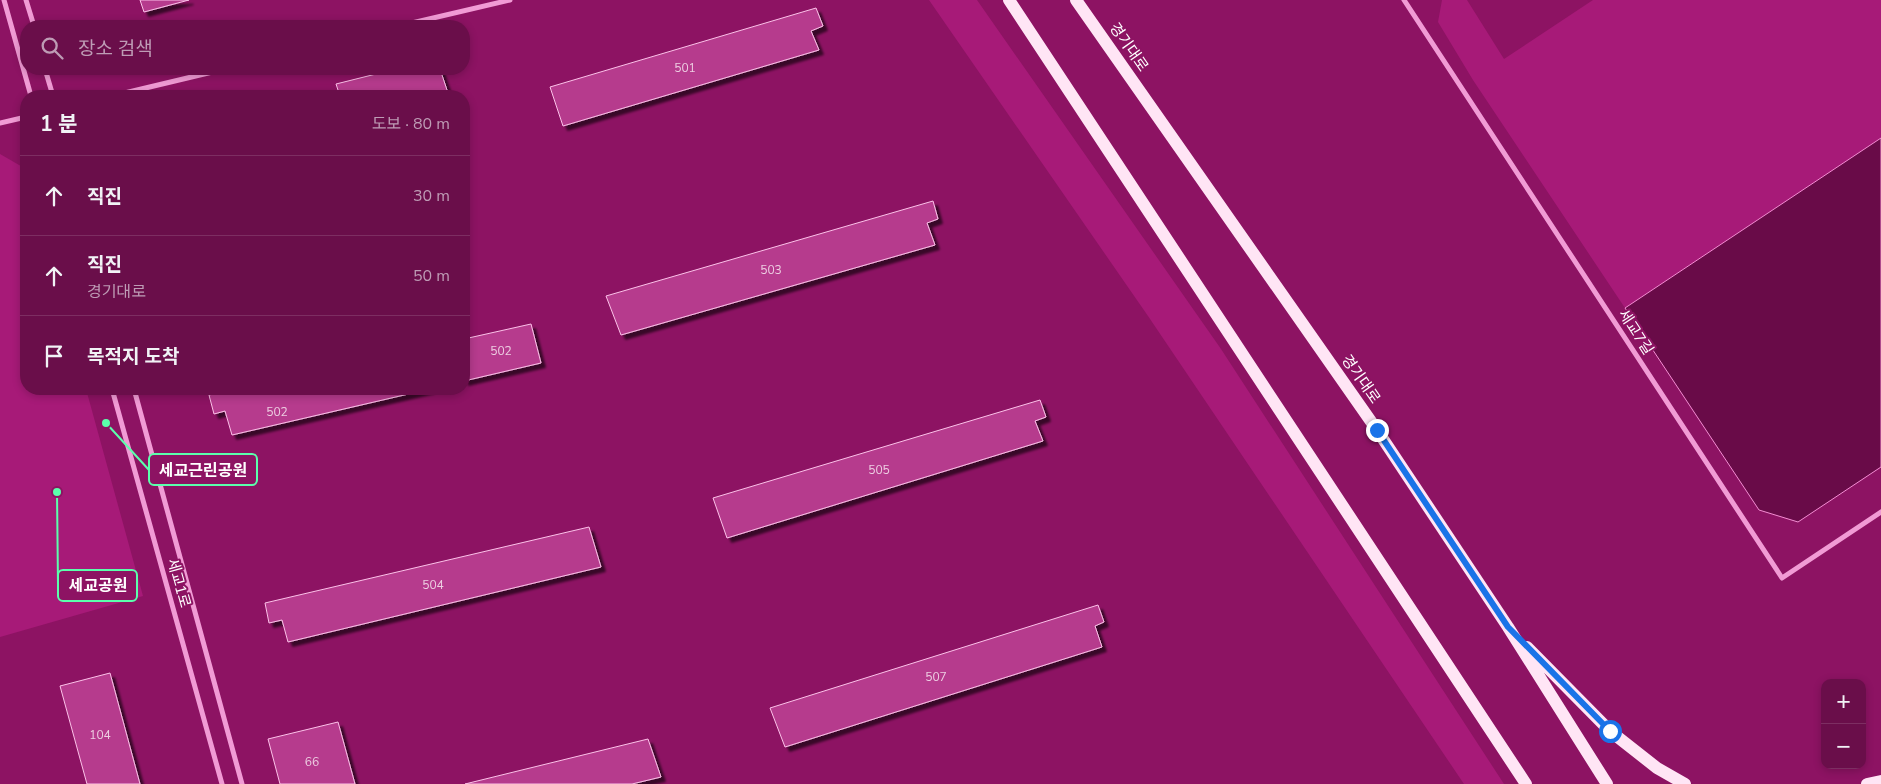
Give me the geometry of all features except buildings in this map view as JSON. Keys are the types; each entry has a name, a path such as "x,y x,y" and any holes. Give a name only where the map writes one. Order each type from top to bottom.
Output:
{"main road":[{"path":"1009,0 1526,784"},
{"name":"경기대로","path":"1076,0 1377,430 1508,627 1607,784"},
{"path":"1508,627 1610,731 1657,768 1684,784"},
{"path":"1867,784 1881,781"}],"street":[{"path":"4,0 20,57"},
{"path":"26,0 32,20"},
{"path":"425,20 510,0"},
{"name":"세교7길","path":"1404,0 1782,578 1881,512"},
{"path":"25,75 29,90"},
{"path":"48,75 51,90"},
{"path":"137,90 199,75"},
{"path":"0,124 20,119"},
{"name":"세교1로","path":"114,395 222,784"},
{"name":"세교1로","path":"136,395 242,784"}],"shaded area":[{"path":"929,0 977,0 1221,349 1504,784 1464,784 1148,316"},
{"path":"1442,0 1467,0 1504,59 1593,0 1881,0 1881,138 1625,308 1473,80 1438,22"},
{"path":"1881,138 1881,467 1798,522 1759,510 1625,308"},
{"path":"0,154 20,166 20,395 88,395 143,596 0,637"}],"place":[{"name":"세교근린공원","path":"106,423"},
{"name":"세교공원","path":"57,492"}],"route":[{"path":"1377,430 1508,627 1610,731"}]}
